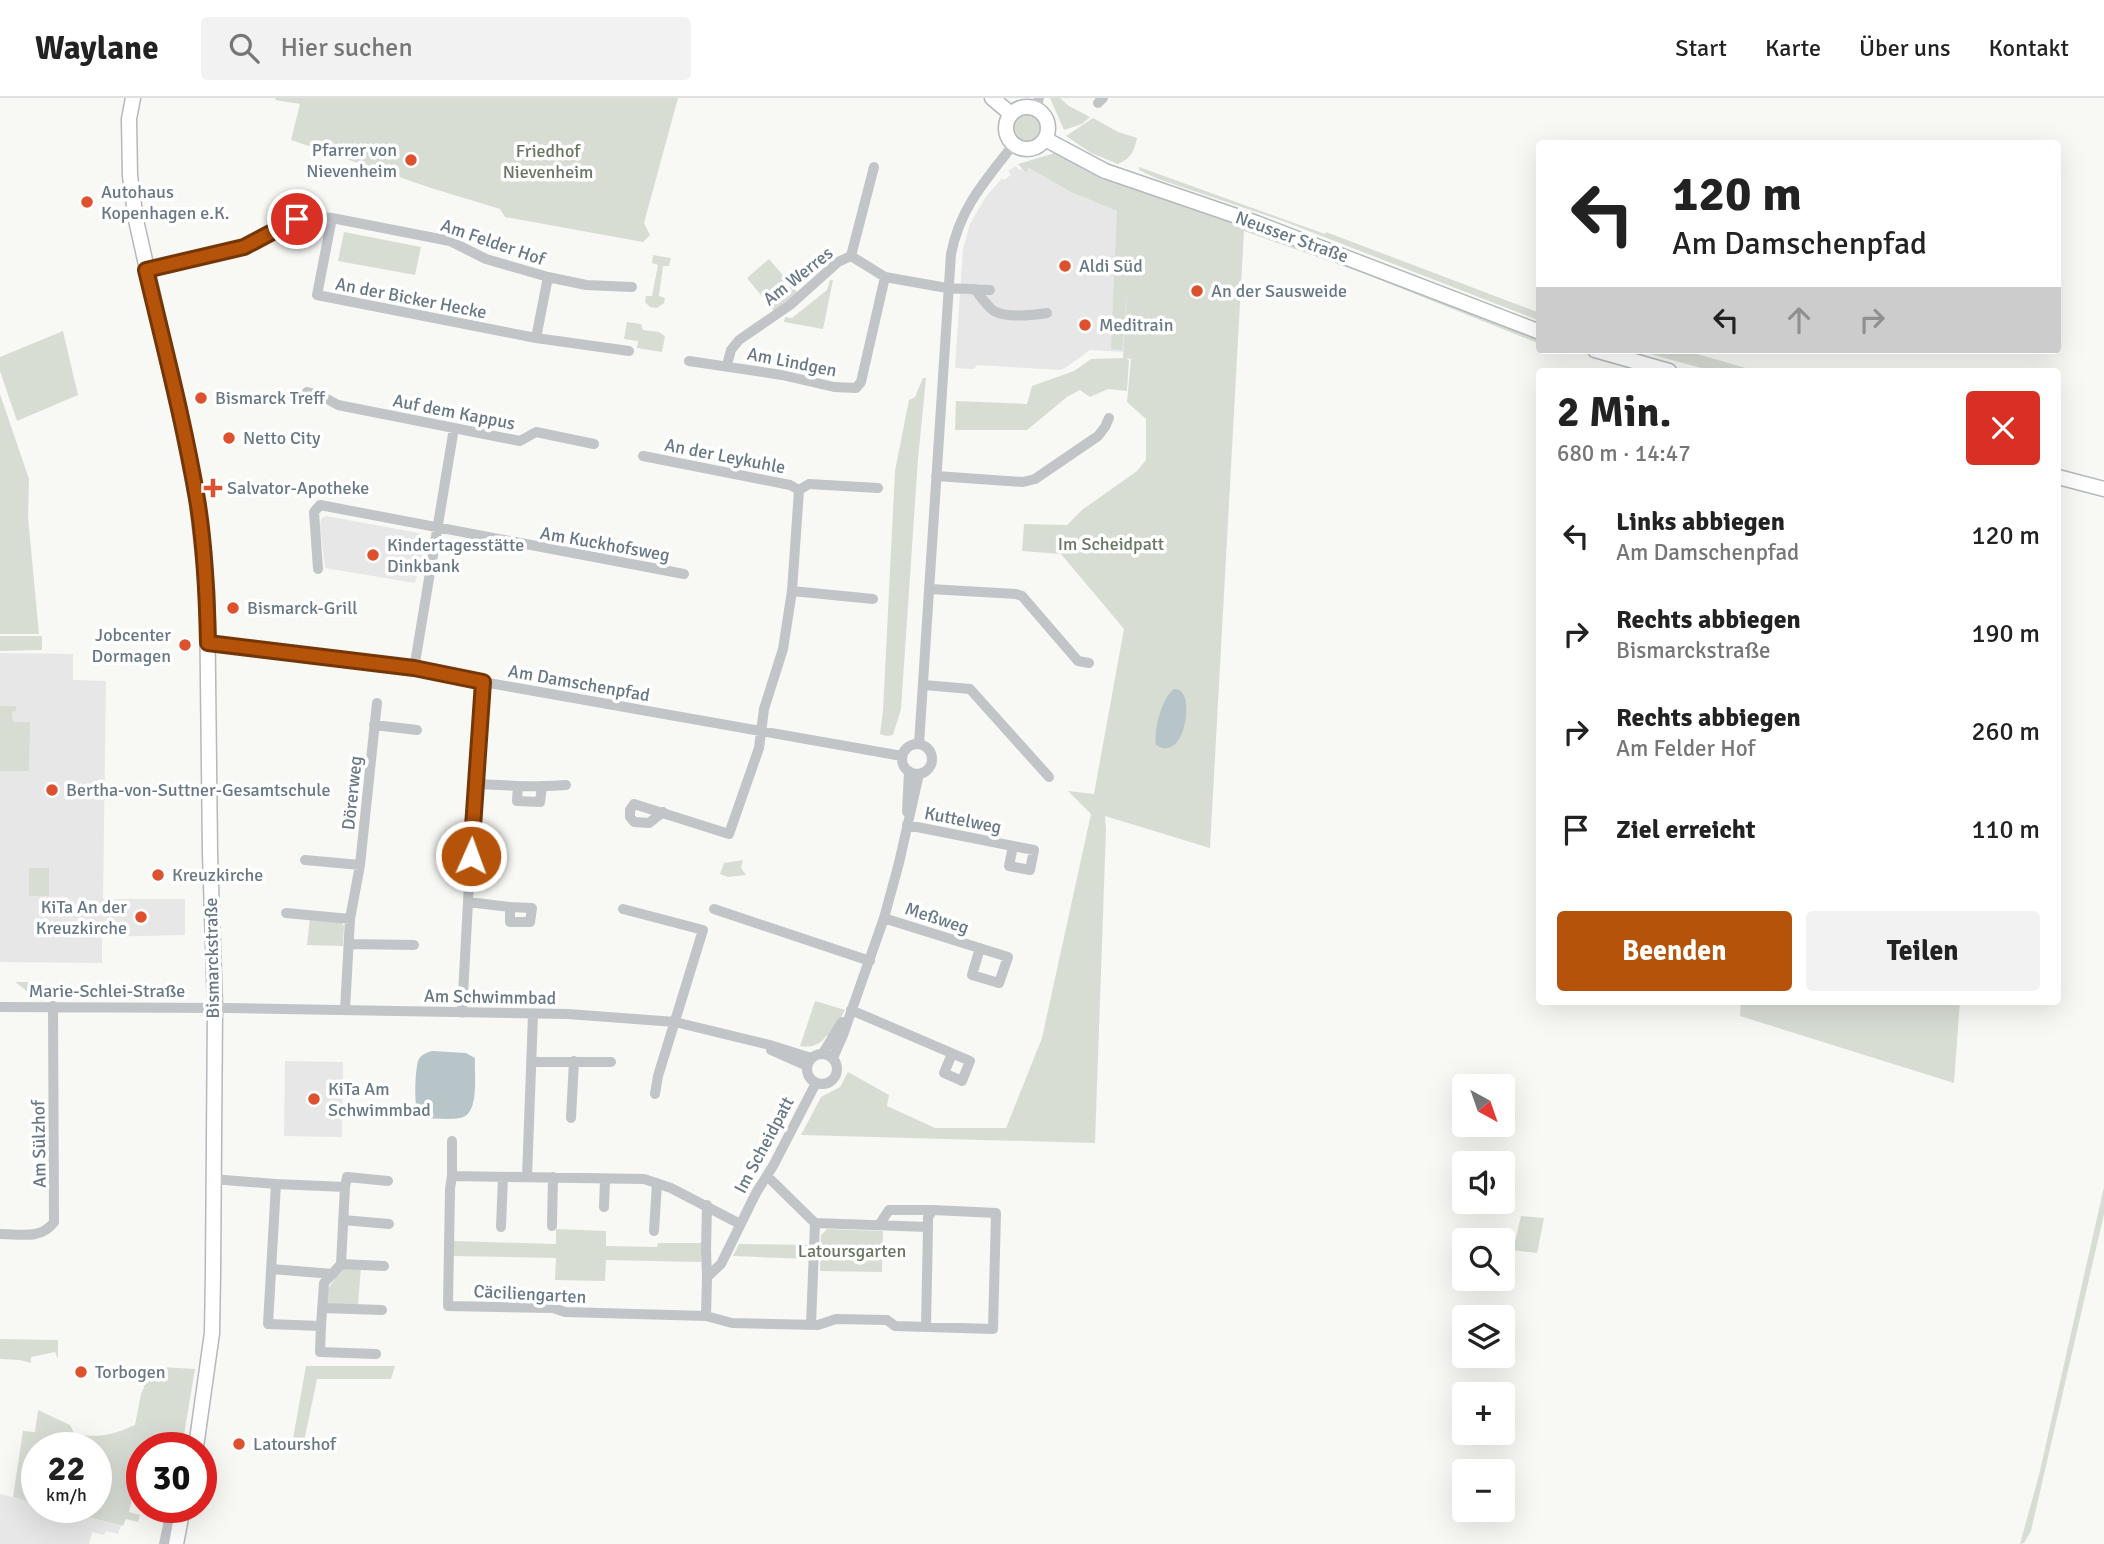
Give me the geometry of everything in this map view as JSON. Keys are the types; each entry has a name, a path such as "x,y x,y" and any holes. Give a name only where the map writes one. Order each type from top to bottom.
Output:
{"street":[{"name":"Bismarckstraße","path":"133,98 130,119 130,176 136,220 182,425 197,500 205,565 215,1007 212,1333 198,1432"},
{"path":"992,98 1011,114"},
{"path":"1037,103 1048,124 1045,139 1039,146 1021,149 1013,145 1008,138 1007,122 1011,114 1037,103"},
{"name":"Neusser Straße","path":"1045,139 1105,171 1251,222 1536,330"},
{"name":"Im Scheidpatt","path":"914,773 931,766 932,757 928,748 919,744 947,288 952,247 962,215 981,185 1013,145"},
{"path":"850,256 874,167"},
{"name":"Am Felder Hof","path":"146,270 244,247 297,219 313,216 450,242 486,259 548,277 586,285 632,287"},
{"name":"An der Bicker Hecke","path":"332,218 317,295 536,338 629,351"},
{"name":"Am Werres","path":"727,365 731,350 739,340 790,305 838,262 850,256 885,276 947,288"},
{"name":"Am Lindgen","path":"689,361 727,365 834,387 856,388 862,382 885,276"},
{"path":"536,338 548,277"},
{"path":"947,288 990,290"},
{"path":"975,289 995,311 1003,314 1047,313"},
{"path":"1609,354 1658,368"},
{"name":"Auf dem Kappus","path":"307,392 320,395 338,405 520,440 537,432 594,444"},
{"path":"936,476 1023,482 1035,479 1098,436 1110,418"},
{"path":"414,668 454,428"},
{"name":"An der Leykuhle","path":"643,456 790,485 799,490"},
{"path":"2061,478 2104,489"},
{"name":"An der Leykuhle","path":"799,490 808,484 878,488"},
{"name":"An der Leykuhle","path":"663,812 729,834 759,748 764,709 783,649 792,591 799,490"},
{"name":"Am Kuckhofsweg","path":"318,569 314,512 320,505 684,574"},
{"path":"930,589 1022,596 1078,661 1089,663"},
{"path":"792,591 873,599"},
{"name":"Am Damschenpfad","path":"208,643 414,668 902,756"},
{"path":"462,1013 483,682"},
{"path":"924,685 970,689 1049,777"},
{"name":"Dörerweg","path":"345,1010 350,919 360,864 377,703"},
{"path":"374,725 417,730"},
{"path":"902,756 910,746 919,744"},
{"name":"Im Scheidpatt","path":"902,756 903,765 914,773"},
{"name":"Im Scheidpatt","path":"707,1277 721,1264 816,1083 827,1083 835,1077 837,1067 828,1056 870,961 884,918 908,822 906,812 914,773"},
{"path":"476,784 542,788 566,785"},
{"path":"518,786 517,801 540,802 542,788"},
{"name":"Kuttelweg","path":"908,822 1013,846"},
{"path":"305,860 360,864"},
{"path":"468,902 510,907"},
{"path":"623,909 703,930 655,1094"},
{"path":"714,909 870,961"},
{"path":"286,913 350,919"},
{"name":"Meßweg","path":"884,918 980,948"},
{"path":"349,944 414,944"},
{"name":"Am Sülzhof","path":"0,1234 40,1235 54,1222 53,1006"},
{"name":"Marie-Schlei-Straße","path":"0,1007 215,1007"},
{"name":"Am Schwimmbad","path":"215,1007 568,1014 675,1022 762,1044 809,1062"},
{"path":"850,1010 952,1054"},
{"path":"527,1177 533,1014"},
{"path":"816,1083 809,1076 809,1062 819,1054 828,1056"},
{"path":"571,1118 574,1061"},
{"path":"531,1062 611,1062"},
{"path":"452,1141 452,1177 644,1179 707,1205 740,1224"},
{"path":"767,1176 815,1223 928,1227"},
{"path":"376,1354 320,1352 322,1308 324,1283 341,1264 347,1177 388,1181"},
{"name":"Cäciliengarten","path":"452,1177 448,1306 706,1316"},
{"path":"501,1227 503,1177"},
{"path":"552,1226 553,1177"},
{"path":"212,1179 345,1187"},
{"path":"604,1207 605,1179"},
{"path":"654,1231 657,1183"},
{"path":"276,1184 268,1324 321,1326"},
{"path":"707,1205 706,1316 732,1323 818,1325 836,1319 887,1320 895,1326 993,1329 996,1213 889,1210 879,1226"},
{"path":"926,1327 928,1217 933,1210"},
{"path":"343,1220 388,1224"},
{"path":"811,1325 815,1223"},
{"path":"341,1264 384,1266"},
{"path":"271,1269 333,1274"},
{"path":"322,1308 382,1310"},
{"path":"172,1523 172,1541"},
{"path":"172,1541 178,1523"}],"shaded area":[{"path":"1016,166 1026,173 1029,168 1071,192 1132,215 1124,352 1090,350 1060,370 977,365 974,369 955,368 963,249 970,224 985,198 1002,178 1004,180 1011,175 1008,171"},
{"name":"Kindertagesstätte Dinkbank","path":"326,516 419,533 426,542 415,583 325,568 320,526 321,519"},
{"name":"Bertha-von-Suttner-Gesamtschule","path":"0,653 73,654 73,680 106,681 103,899 185,899 185,935 96,937 102,938 102,963 0,962"},
{"path":"1174,689 1181,691 1186,701 1186,720 1179,740 1173,746 1165,748 1156,745 1156,732 1162,707"},
{"path":"425,1053 466,1053 475,1058 475,1093 471,1110 460,1118 420,1118 415,1082 418,1061"},
{"name":"KiTa Am Schwimmbad","path":"285,1061 343,1062 342,1137 284,1136"},
{"path":"0,1494 21,1499 21,1523 110,1523 121,1526 118,1534 92,1532 89,1544 0,1544"}],"green space":[{"name":"Friedhof Nievenheim","path":"678,98 644,223 650,235 643,242 505,217 500,209 291,140 300,104 275,100"},
{"path":"1050,98 1060,98 1090,117 1082,124 1064,130"},
{"path":"1026,112 1037,117 1042,128 1037,139 1026,144 1015,139 1010,128 1015,117"},
{"path":"1093,118 1118,132 1137,138 1129,157 1118,164 1091,153 1066,136"},
{"path":"1055,153 1098,174 1245,225 1536,336 1536,342 1363,273 1244,231 1210,848 1105,816 1095,1143 801,1135 821,1097 840,1087 848,1072 889,1095 887,1106 935,1128 1006,1128 1042,1038 1091,814 1068,791 1094,794 1124,629 1061,554 1022,551 1024,524 1067,525 1082,510 1137,471 1146,460 1146,419 1127,402 1131,359 1126,358 1129,360 1127,391 1108,389 1090,397 1080,390 1067,397 1027,430 955,430 956,401 1027,404 1032,386 1074,371 1091,359 1123,358 1127,287 1122,350 1111,349 1117,211 1071,192 1029,168 1026,173 1018,164"},
{"path":"1139,167 1325,234 1326,232 1536,311 1536,319 1283,221 1158,179 1139,170"},
{"path":"344,232 421,247 415,275 338,261"},
{"path":"653,255 671,258 669,266 663,266 659,296 665,298 664,303 657,308 650,307 645,302 646,296 652,296 658,265 652,263"},
{"path":"769,259 798,293 774,311 747,278"},
{"path":"830,280 833,280 823,329 784,322 785,317 792,318 827,290"},
{"path":"627,322 641,324 643,330 659,332 665,336 662,352 637,348 638,341 624,339"},
{"path":"63,331 78,395 17,421 0,371 0,357"},
{"path":"1652,354 1697,354 1746,368 1701,368"},
{"path":"923,378 926,378 901,709 893,735 887,736 880,734 895,471 909,400 915,397"},
{"path":"0,394 29,479 28,517 39,634 0,634"},
{"path":"0,636 42,636 42,650 0,651"},
{"path":"0,706 16,706 16,711 12,712 13,722 30,722 29,771 0,771"},
{"path":"743,860 741,868 746,875 728,877 720,874 724,863"},
{"path":"29,868 49,868 49,896 29,896"},
{"path":"310,918 340,921 344,926 343,946 307,945"},
{"path":"15,982 40,983 48,989 49,996 40,1001"},
{"path":"815,1001 845,1010 830,1037 826,1036 815,1045 800,1046"},
{"path":"1741,1005 1960,1005 1954,1083 1740,1016"},
{"path":"2104,1187 2104,1214 2031,1531 2024,1543 2020,1544 2039,1475"},
{"path":"1521,1216 1544,1218 1537,1253 1515,1250"},
{"path":"556,1229 606,1231 606,1246 657,1247 658,1243 701,1243 701,1262 606,1260 605,1281 555,1280 556,1258 453,1256 454,1241 556,1244"},
{"name":"Latoursgarten","path":"827,1229 883,1231 882,1272 820,1271 821,1235"},
{"path":"739,1244 810,1245 809,1259 733,1256"},
{"path":"343,1266 361,1267 358,1305 325,1306 326,1292"},
{"path":"0,1339 58,1340 58,1359 55,1352 31,1357 31,1363 0,1359"},
{"path":"306,1366 395,1366 391,1379 317,1379 303,1446 292,1444"},
{"path":"161,1367 195,1369 184,1432 126,1432 126,1519 123,1526 111,1523 112,1433 135,1425 144,1387 139,1373 160,1374"},
{"path":"38,1410 70,1425 74,1432 35,1432"},
{"path":"21,1444 21,1499 13,1497"}],"place":[{"name":"Pfarrer von Nievenheim","path":"411,160"},
{"name":"Autohaus Kopenhagen e.K.","path":"87,202"},
{"name":"Aldi Süd","path":"1065,266"},
{"name":"An der Sausweide","path":"1197,291"},
{"name":"Meditrain","path":"1085,325"},
{"name":"Bismarck Treff","path":"201,398"},
{"name":"Netto City","path":"229,438"},
{"name":"Salvator-Apotheke","path":"213,488"},
{"name":"Kindertagesstätte Dinkbank","path":"373,555"},
{"name":"Bismarck-Grill","path":"233,608"},
{"name":"Jobcenter Dormagen","path":"185,645"},
{"name":"Bertha-von-Suttner-Gesamtschule","path":"52,790"},
{"name":"Kreuzkirche","path":"158,875"},
{"name":"KiTa An der Kreuzkirche","path":"141,917"},
{"name":"KiTa Am Schwimmbad","path":"314,1099"},
{"name":"Torbogen","path":"81,1372"},
{"name":"Latourshof","path":"239,1444"}],"route":[{"path":"297,219 244,247 146,270 197,500 204,551 208,643 414,668 483,682 471,856"}]}
